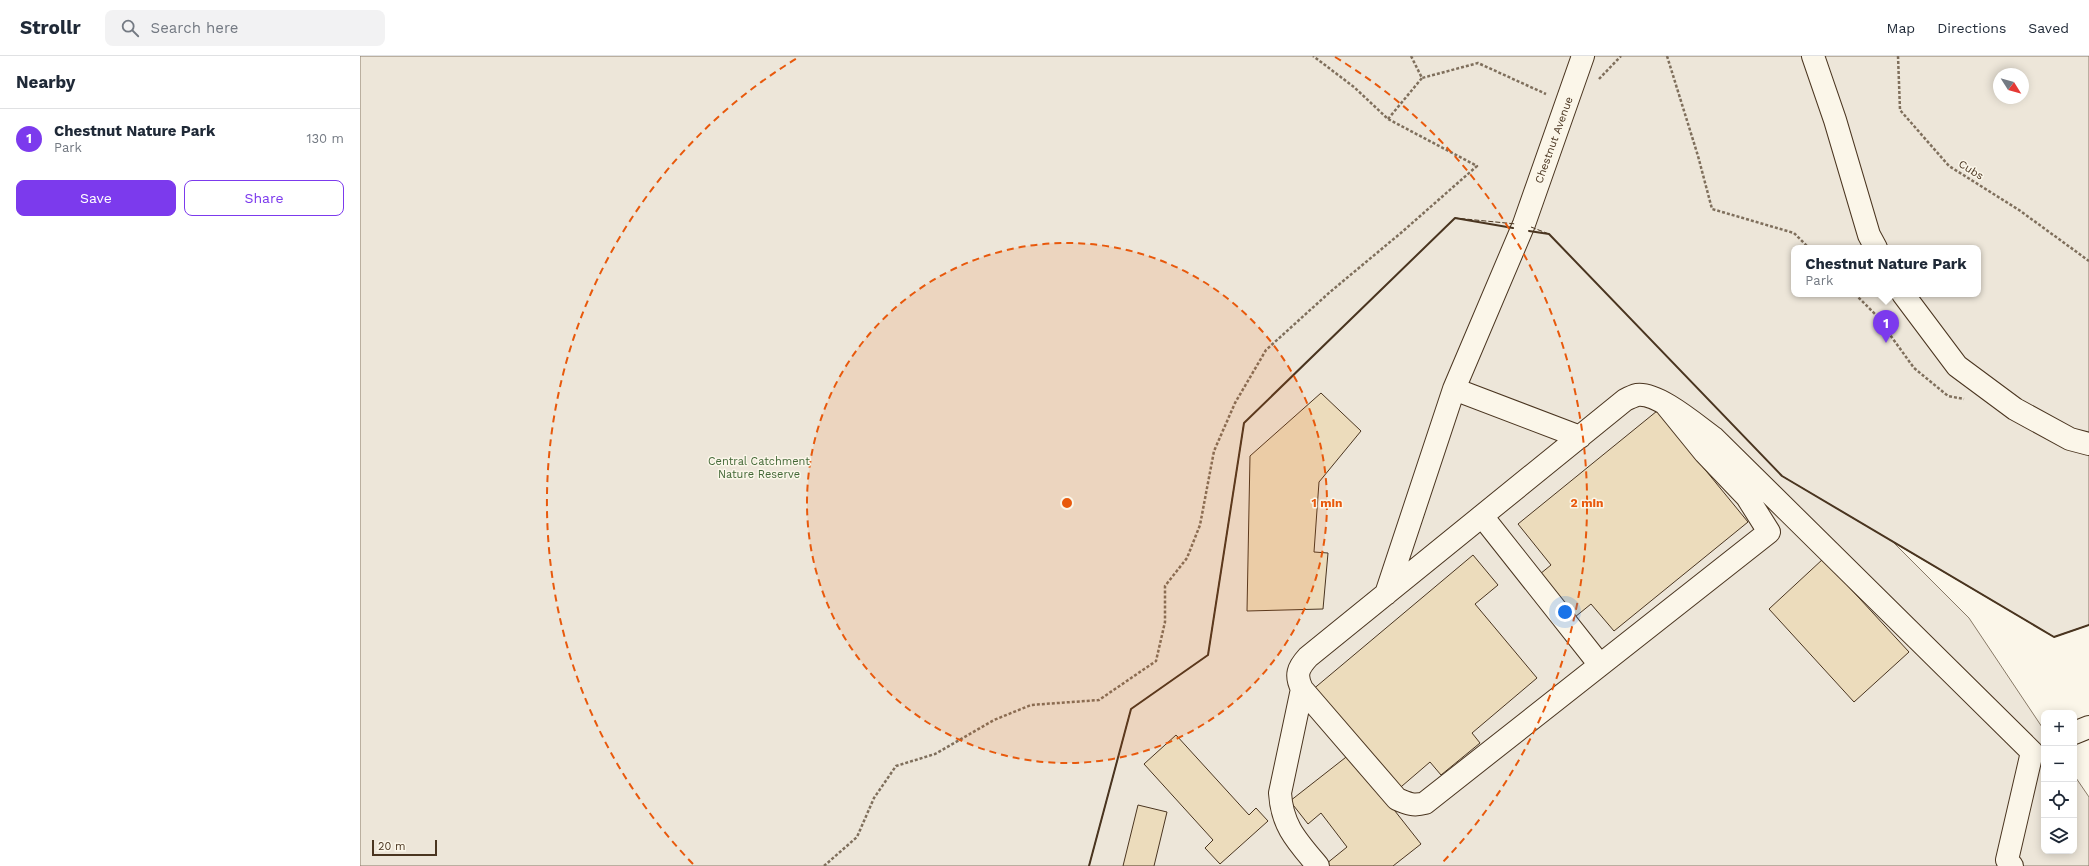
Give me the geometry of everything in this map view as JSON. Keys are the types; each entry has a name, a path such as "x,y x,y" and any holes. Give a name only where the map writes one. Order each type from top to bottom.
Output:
{"street":[{"name":"Chestnut Avenue","path":"1386,594 1454,389 1524,224 1583,56"},
{"path":"1812,56 1835,120 1869,235 1874,245"},
{"path":"1905,297 1957,366 2014,408 2070,439 2089,444"},
{"path":"1454,389 1580,437"},
{"path":"1666,405 1705,453 1747,497 1769,532 1425,803 1416,806 1406,804 1397,799 1302,689 1297,679 1299,668 1308,657 1625,400 1637,395 1651,397 1666,405 1714,438 2038,749 2007,860 2012,866"},
{"path":"1482,516 1600,665"},
{"path":"1302,689 1280,793 1280,806 1287,827 1318,866"},
{"path":"2077,732 2089,726"}],"path":[{"path":"824,866 857,837 874,798 896,766 935,754 994,720 1032,705 1099,700 1156,661 1165,622 1165,586 1187,558 1200,525 1214,451 1235,403 1266,350 1330,292 1402,232 1477,166 1388,119 1354,87 1312,56"},
{"path":"1411,56 1422,78"},
{"path":"1667,56 1698,156 1712,209 1794,233 1806,245"},
{"name":"Cubs","path":"1898,56 1900,110 1949,166 2019,210 2089,261"},
{"path":"1388,119 1422,78 1478,63 1567,104"}],"green space":[{"name":"Central Catchment Nature Reserve","path":"360,56 2089,56 2089,625 2054,637 1893,542 1969,618 2041,726 2041,854 2077,854 2077,779 2089,797 2089,866 360,866"}],"building":[{"path":"1321,393 1361,431 1319,482 1314,552 1328,553 1323,609 1247,611 1250,456"},
{"path":"1657,411 1748,522 1614,631 1591,604 1575,617 1540,574 1551,565 1518,524"},
{"path":"1473,555 1498,585 1475,604 1537,678 1472,733 1480,743 1441,775 1430,762 1395,792 1311,691"},
{"path":"1823,559 1909,652 1854,702 1769,609"},
{"path":"1176,735 1249,815 1256,808 1268,821 1220,864 1205,848 1213,840 1144,764"},
{"path":"1350,754 1421,844 1393,866 1327,866 1326,864 1347,847 1321,813 1308,824 1290,801"},
{"path":"1138,805 1167,812 1154,866 1123,866"}],"fence":[{"path":"1089,866 1131,709 1208,655 1244,423 1455,218 1516,224"},
{"path":"1531,227 1549,234 1782,476 2054,637 2089,625"}],"wall":[{"path":"1089,866 1131,709 1208,655 1244,423 1455,218 1513,228"},
{"path":"1529,231 1549,234 1782,476 2054,637 2089,625"}],"place":[{"name":"Chestnut Nature Park","path":"1886,343"}]}
